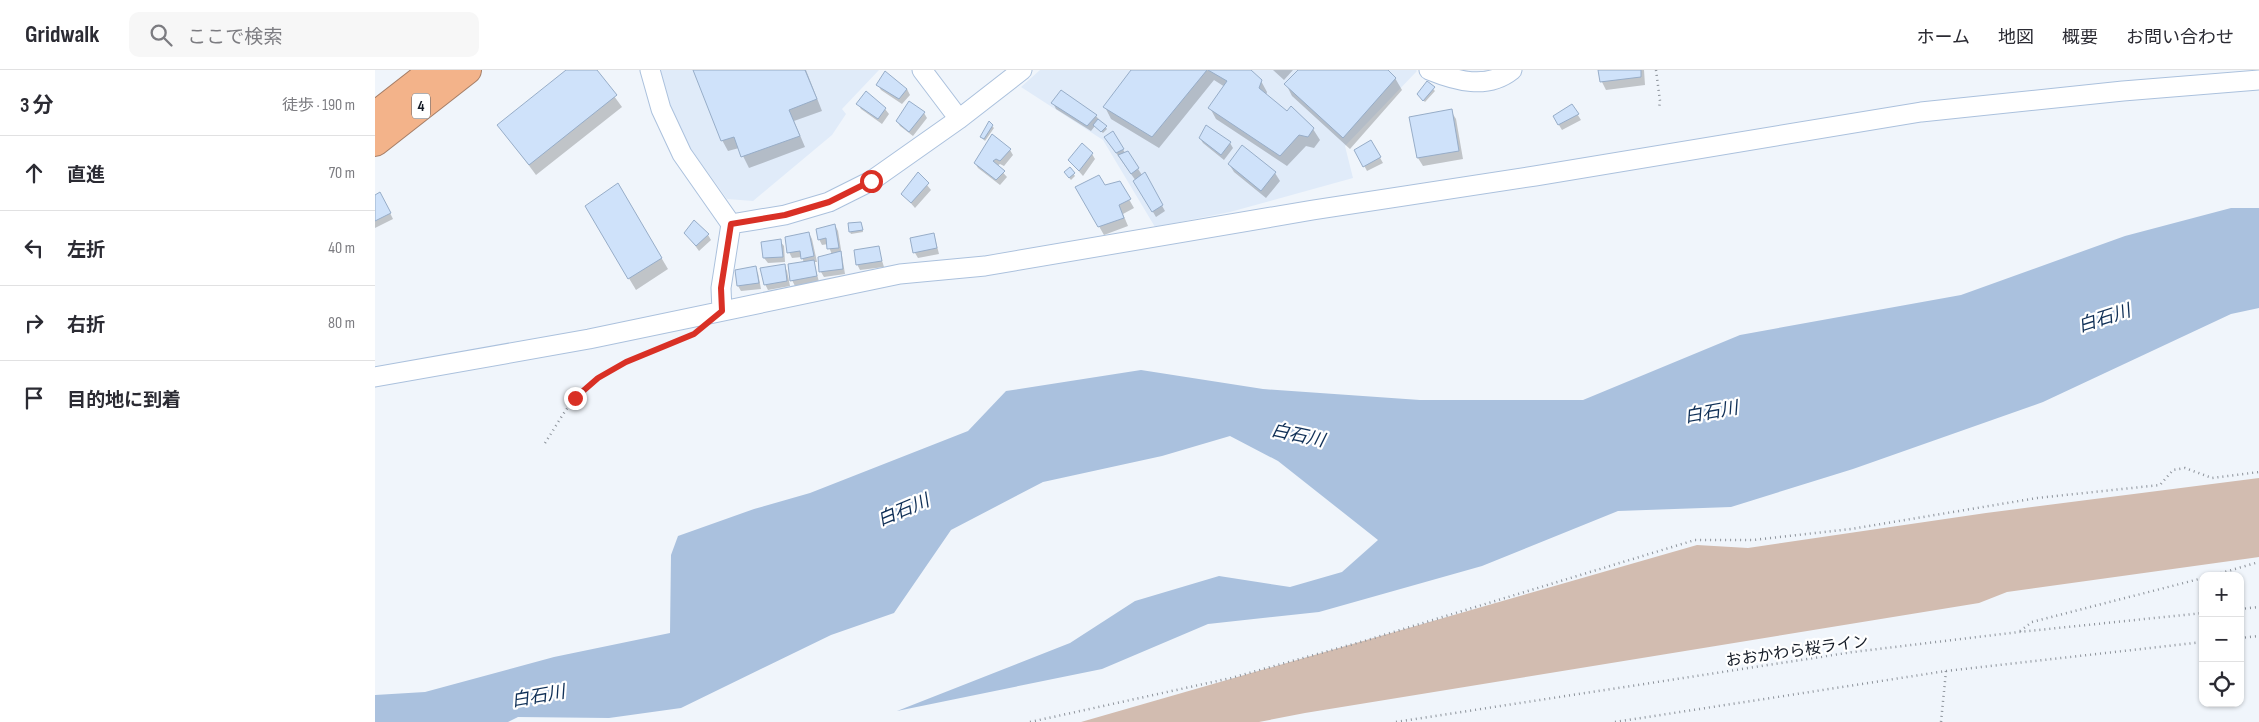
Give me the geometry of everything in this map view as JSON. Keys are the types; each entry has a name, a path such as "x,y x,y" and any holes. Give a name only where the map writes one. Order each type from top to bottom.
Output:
{"highway":[{"name":"4","path":"375,116 434,70"},
{"name":"4","path":"375,142 467,70"}],"street":[{"path":"650,70 661,109 682,154 731,224 721,288 722,311"},
{"path":"922,70 959,119"},
{"path":"731,224 785,215 829,202 871,181 959,119 1023,70"},
{"path":"1429,70 1450,78 1473,83 1487,81 1505,75 1512,70"},
{"path":"375,377 589,339 900,274 985,266 1313,210 1535,176 1921,112 2113,92 2259,80"}],"path":[{"path":"1656,70 1660,101 1659,109"},
{"path":"545,443 575,398 598,378 626,362 694,334 722,311"},
{"path":"1030,722 1231,678 1364,641 1695,540 1753,540 1851,529 2037,498 2160,485 2173,470 2185,468 2212,478 2259,472"},
{"path":"2225,572 2259,562"},
{"path":"2019,632 2032,622 2199,579"},
{"path":"2244,609 2259,607"},
{"name":"おおかわら桜ライン","path":"1396,722 1844,654 2019,632 2199,613"},
{"path":"2244,638 2259,636"},
{"path":"1615,722 1946,670 2199,642"},
{"path":"1941,722 1946,670"}],"shaded area":[{"path":"656,70 879,70 842,109 846,114 832,135 753,201 727,199 676,128"},
{"path":"1040,70 1417,71 1345,146 1353,178 1230,212 1155,227 1103,140 1021,87"},
{"path":"2259,478 2259,557 2007,592 1979,603 1259,722 1081,722 1697,545 1748,548 1986,513"}],"water":[{"name":"白石川","path":"2231,208 2259,208 2259,308 2231,314 2043,402 1853,469 1731,507 1618,511 1482,566 1319,612 1208,624 1102,669 897,711 1070,643 1135,601 1219,576 1290,587 1342,572 1378,540 1278,461 1230,436 1162,456 1043,482 951,530 894,613 831,635 681,708 609,718 518,717 508,722 375,722 375,695 425,692 554,657 670,633 671,555 678,536 754,509 810,493 968,431 1006,391 1141,370 1263,389 1420,400 1583,400 1740,335 1961,295 2125,236"}],"building":[{"path":"566,70 597,70 617,95 529,165 497,125"},
{"path":"693,70 805,70 817,99 789,110 800,136 741,157 734,137 721,141"},
{"path":"1131,70 1207,70 1152,137 1103,107"},
{"path":"1208,70 1251,70 1262,80 1259,88 1287,111 1291,106 1314,128 1308,137 1299,135 1280,156 1208,108 1227,81"},
{"path":"1298,70 1388,70 1396,78 1343,138 1284,84"},
{"path":"1598,70 1641,70 1641,77 1600,82"},
{"path":"885,71 907,89 899,99 876,85"},
{"path":"1427,81 1435,87 1423,101 1417,94"},
{"path":"1061,90 1097,115 1087,126 1051,103"},
{"path":"866,91 886,108 878,119 856,104"},
{"path":"909,101 925,112 909,132 896,121"},
{"path":"1572,104 1579,114 1558,125 1553,116"},
{"path":"1452,109 1459,151 1417,158 1409,117"},
{"path":"1098,119 1107,126 1101,132 1093,125"},
{"path":"989,121 993,125 984,139 980,137"},
{"path":"1206,125 1231,142 1221,155 1199,138"},
{"path":"1113,131 1124,149 1116,153 1104,137"},
{"path":"992,134 1011,149 1000,161 996,159 993,161 1005,171 996,180 974,163"},
{"path":"1371,140 1381,157 1363,167 1354,150"},
{"path":"1082,143 1093,153 1079,171 1068,160"},
{"path":"1242,145 1276,172 1261,191 1228,164"},
{"path":"1128,151 1139,168 1131,174 1118,155"},
{"path":"1070,167 1075,173 1069,178 1064,172"},
{"path":"918,172 929,183 911,203 901,194"},
{"path":"1145,172 1163,205 1152,212 1133,181"},
{"path":"1099,175 1105,185 1120,181 1131,199 1119,205 1124,218 1098,227 1075,187"},
{"path":"618,183 662,258 628,279 585,206"},
{"path":"380,192 391,213 375,221 375,195"},
{"path":"694,220 709,234 696,246 684,233"},
{"path":"861,222 863,230 849,232 848,223"},
{"path":"835,224 839,248 827,249 826,238 818,240 816,229"},
{"path":"809,232 814,256 801,259 800,251 787,253 785,237"},
{"path":"934,233 937,248 913,253 910,238"},
{"path":"781,239 783,257 763,258 761,242"},
{"path":"879,246 882,261 856,265 854,250"},
{"path":"841,251 843,269 819,272 818,257"},
{"path":"814,260 817,276 790,281 788,264"},
{"path":"785,264 787,281 764,285 760,268"},
{"path":"756,266 759,283 737,286 735,270"}],"route":[{"path":"575,398 598,378 626,362 694,334 722,311 721,288 731,224 785,215 829,202 871,181"}]}
